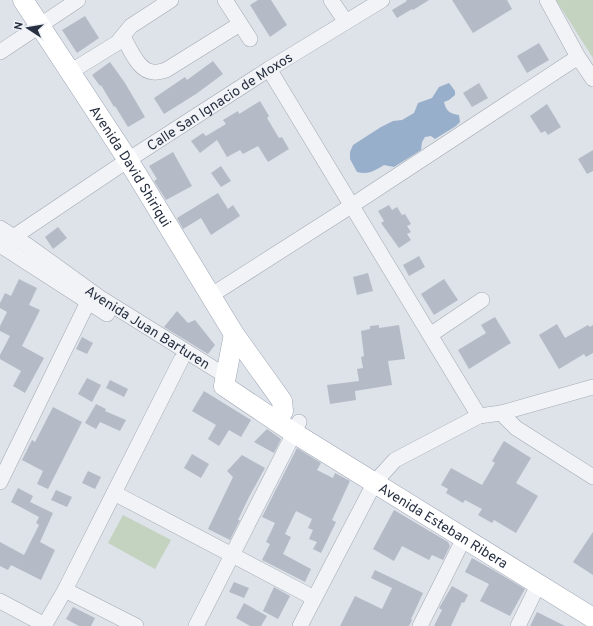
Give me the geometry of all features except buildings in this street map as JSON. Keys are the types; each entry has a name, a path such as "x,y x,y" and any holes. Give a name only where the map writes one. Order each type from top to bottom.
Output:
{"main road":[{"name":"Avenida David Shiriqui","path":"23,0 128,160 234,334 282,401 288,422"},
{"path":"225,381 234,334"},
{"name":"Avenida Juan Barturen","path":"225,381 288,422"},
{"name":"Avenida Esteban Ribera","path":"288,422 379,478 593,604"},
{"name":"Avenida Esteban Ribera","path":"379,478 464,538 593,618"}],"street":[{"path":"0,52 78,0"},
{"path":"70,72 117,43 131,26 171,0"},
{"path":"225,0 250,39"},
{"path":"332,0 346,22"},
{"name":"Calle San Ignacio de Moxos","path":"0,245 269,69 382,0"},
{"path":"547,0 578,57 593,79"},
{"path":"123,37 139,64 144,69 153,72 166,70 240,24"},
{"path":"210,296 351,206 578,57"},
{"path":"269,69 480,416"},
{"name":"Avenida Juan Barturen","path":"0,228 99,297 225,381"},
{"name":"Avenida Juan Barturen","path":"0,245 180,360 225,381"},
{"path":"430,336 482,300"},
{"path":"0,482 88,302"},
{"path":"0,601 45,626 65,590 180,360"},
{"path":"300,626 379,478 395,460 480,416 501,413 593,387"},
{"path":"501,413 516,428 593,477"},
{"path":"196,626 232,554 288,422"},
{"path":"114,493 314,598"},
{"path":"420,626 464,538"},
{"path":"518,626 538,585"},
{"path":"65,590 136,626"}],"green space":[{"path":"556,0 593,0 593,58"},
{"path":"123,515 171,540 155,569 108,543"}],"water":[{"path":"449,83 455,91 455,95 444,102 449,112 459,115 460,122 456,126 435,139 431,136 425,137 422,142 421,150 394,167 384,165 371,172 357,172 350,159 350,152 353,145 381,127 393,121 402,120 414,113 418,103 432,98 439,87"}]}
